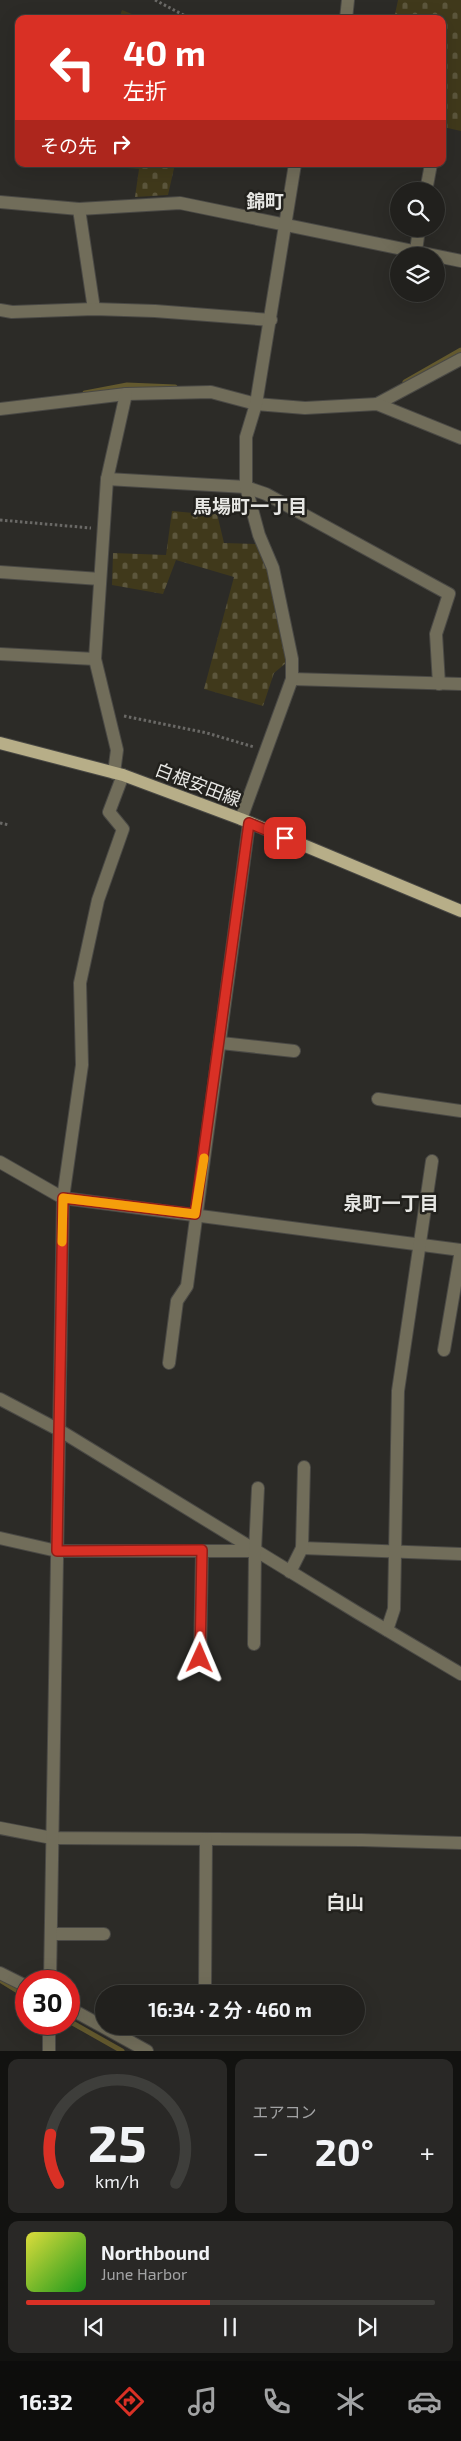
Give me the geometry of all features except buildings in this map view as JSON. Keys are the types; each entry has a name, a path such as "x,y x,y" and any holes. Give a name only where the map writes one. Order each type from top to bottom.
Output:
{"main road":[{"name":"白根安田線","path":"0,743 119,774 245,821 461,911"}],"street":[{"path":"346,15 348,0"},
{"path":"169,1363 177,1301 186,1286 221,1043 245,821 266,750 292,679 292,659 273,568 259,535 246,487 246,437 256,404 294,167"},
{"path":"428,182 430,167"},
{"path":"0,202 79,209 180,203 396,247"},
{"path":"79,209 94,309"},
{"path":"445,257 461,261"},
{"path":"0,310 12,312 94,309 271,320"},
{"path":"0,409 126,394 211,392 256,404 305,408 377,404 461,359"},
{"path":"50,1970 63,1198 82,1065 80,983 98,900 123,829 109,812 119,774 117,750 95,659 107,479 126,394"},
{"path":"377,404 461,438"},
{"path":"107,479 246,487 266,494 449,594 436,634 440,684"},
{"path":"0,572 100,579"},
{"path":"0,654 95,659"},
{"path":"292,679 461,684"},
{"path":"221,1043 294,1051"},
{"path":"378,1099 461,1111"},
{"path":"387,1630 394,1610 398,1391 432,1161"},
{"path":"0,1162 63,1198 461,1250 444,1350"},
{"path":"0,1399 59,1430 254,1551 461,1674"},
{"path":"290,1572 302,1548 304,1467"},
{"path":"254,1644 254,1551 258,1488"},
{"path":"0,1538 57,1551 254,1551"},
{"path":"302,1548 395,1550 461,1554"},
{"path":"200,1658 202,1550"},
{"path":"0,1828 52,1838 461,1843"},
{"path":"205,1985 206,1839"},
{"path":"50,1934 104,1934"},
{"path":"0,1973 15,1980"},
{"path":"80,2014 147,2051"},
{"path":"49,2035 49,2051"}],"path":[{"path":"155,0 183,15"},
{"path":"0,520 104,530"},
{"path":"108,712 207,733 266,750"},
{"path":"0,823 9,825"}],"green space":[{"path":"398,0 461,0 461,131 446,128 446,15 395,15"},
{"path":"122,10 134,15 120,15"},
{"path":"117,167 174,167 168,195 135,197 139,169"},
{"path":"208,501 214,501 224,543 256,544 269,576 286,663 274,673 263,706 204,689 234,577 176,560 163,594 112,585 113,553 166,555 172,511 204,514"}],"waterway":[{"path":"405,382 461,350"},
{"path":"85,393 127,385 175,387"},
{"path":"0,1980 15,1989"},
{"path":"80,2027 122,2051"}],"slow traffic":[{"path":"62,1242 63,1198 195,1214 204,1158"}],"district":[{"name":"錦町","path":"265,201"},
{"name":"馬場町一丁目","path":"250,506"},
{"name":"泉町一丁目","path":"391,1203"},
{"name":"白山","path":"345,1902"}],"route":[{"path":"200,1658 202,1550 57,1551 63,1198 195,1214 221,1043 249,823 285,838"}]}
